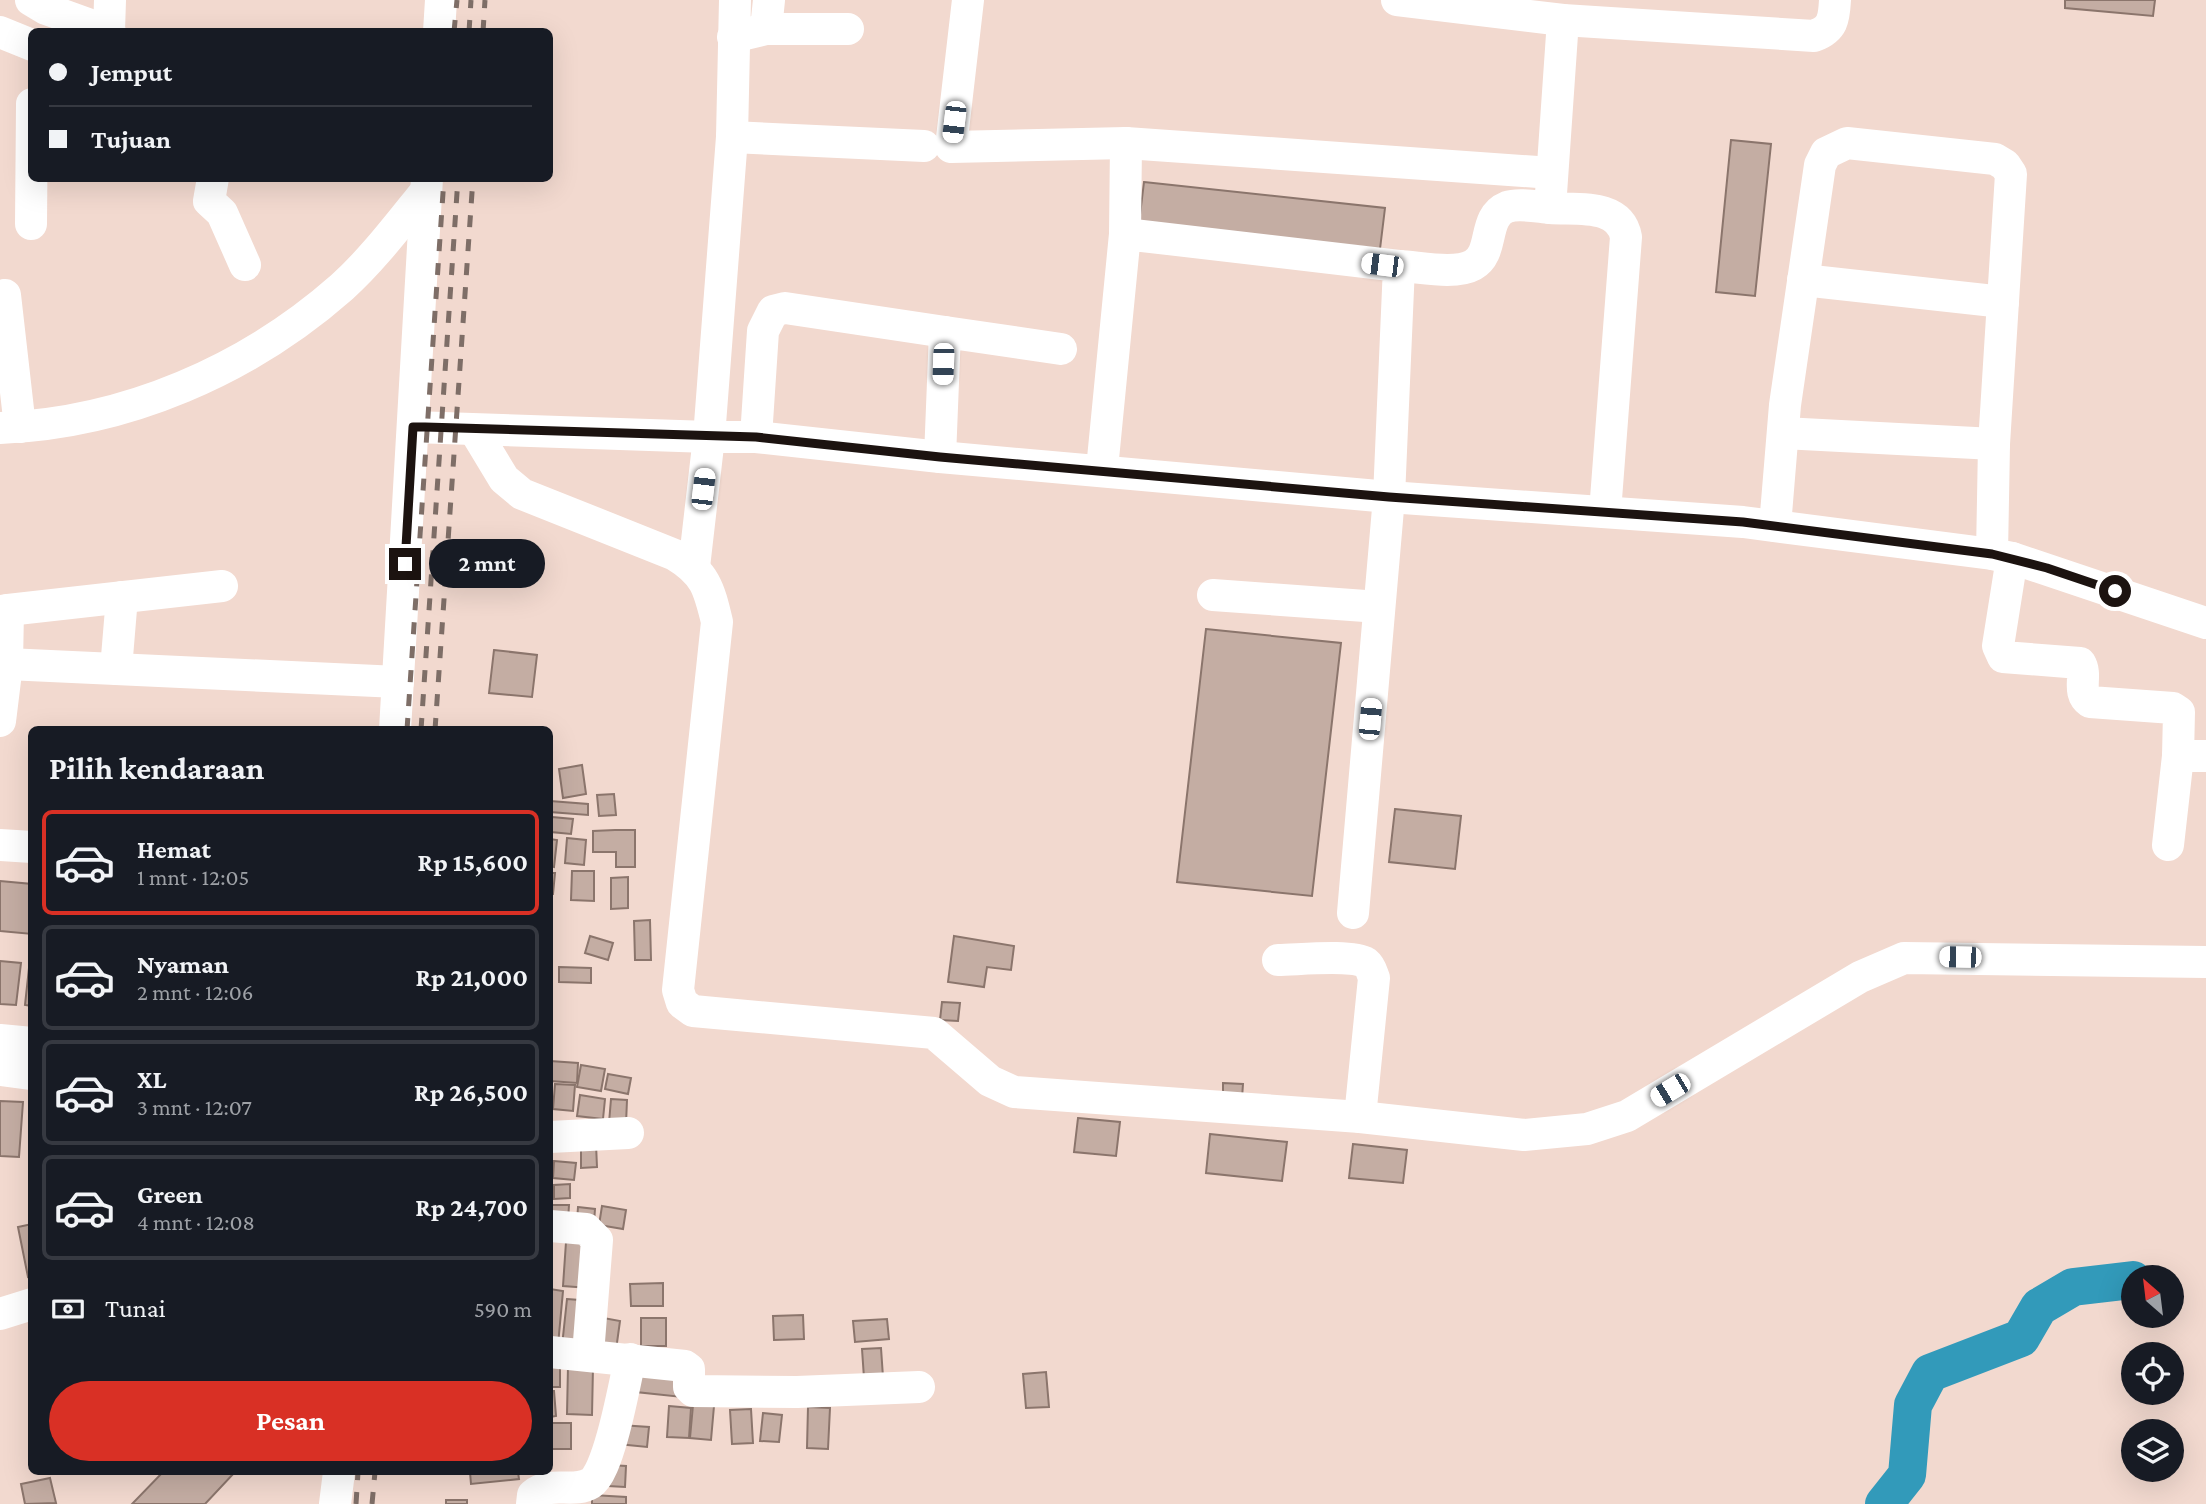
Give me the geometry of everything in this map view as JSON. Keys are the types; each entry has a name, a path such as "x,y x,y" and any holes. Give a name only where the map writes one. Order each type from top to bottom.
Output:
{"street":[{"path":"31,0 46,9 101,28"},
{"path":"110,0 110,28"},
{"path":"439,28 441,0"},
{"path":"694,567 709,437 732,137 735,0"},
{"path":"968,0 951,147 1126,143 1552,173"},
{"path":"1397,0 1514,7 1563,20 1814,36 1824,32 1832,24 1835,0"},
{"path":"733,37 768,14 848,29"},
{"path":"1550,208 1563,20"},
{"path":"0,33 28,44"},
{"path":"732,137 924,146"},
{"path":"1102,469 1125,234 1126,143"},
{"path":"1775,526 1783,433 1803,280 1820,165 1826,153 1847,143 1905,147 1995,159 2005,165 2011,174 2011,188 1994,444 2002,556 1999,653 2003,657 2080,663 2084,668 2082,690 2090,702 2177,709 2192,756 2168,845"},
{"path":"31,182 31,224"},
{"path":"212,182 209,201 222,214 245,265"},
{"path":"396,726 427,185"},
{"path":"5,295 10,428 114,411 201,381 275,337 343,286 427,185"},
{"path":"1125,234 1399,266 1463,268 1483,258 1492,222 1499,212 1509,206 1610,212 1624,226 1626,237 1605,512"},
{"path":"1353,914 1389,497 1399,266"},
{"path":"1803,280 2003,302"},
{"path":"756,437 763,331 766,319 773,311 785,308 1061,349"},
{"path":"940,457 945,332"},
{"path":"413,427 475,431 756,437 940,457 1102,469 1389,497 1775,526 2002,556 2206,623"},
{"path":"475,431 504,479 522,494 675,555 694,567 711,594 717,622 678,990 682,1003 693,1011 934,1033 990,1081 1014,1092 1360,1117 1524,1135 1587,1129 1627,1116 1860,977 1904,958 2206,962"},
{"path":"1783,433 1994,444"},
{"path":"222,586 4,611 3,692 116,669 398,682"},
{"path":"1213,595 1380,607"},
{"path":"116,669 122,597"},
{"path":"0,845 28,847"},
{"path":"1278,960 1350,959 1365,962 1371,968 1374,978 1360,1117"},
{"path":"0,1040 28,1043"},
{"path":"0,1070 28,1074"},
{"path":"553,1138 628,1133"},
{"path":"553,1226 586,1229 597,1240 588,1354"},
{"path":"0,1314 28,1305"},
{"path":"553,1352 685,1366 690,1369 689,1387 693,1391 797,1392 919,1387"},
{"path":"532,1504 533,1495 543,1487 591,1483 597,1475 612,1440 630,1359"},
{"path":"335,1504 339,1475"}],"building":[{"path":"2065,0 2155,0 2153,16 2065,8"},
{"path":"1731,140 1771,144 1755,296 1716,292"},
{"path":"1144,182 1385,208 1380,249 1139,223"},
{"path":"1206,629 1341,643 1312,896 1177,882"},
{"path":"494,650 537,655 532,697 489,693"},
{"path":"582,765 586,794 563,798 559,769"},
{"path":"614,794 616,815 599,816 597,795"},
{"path":"553,801 588,804 588,815 553,812"},
{"path":"1395,809 1461,816 1455,869 1389,862"},
{"path":"553,817 573,819 571,834 553,832"},
{"path":"635,830 635,867 616,867 616,852 593,852 593,831"},
{"path":"567,838 586,840 584,865 565,863"},
{"path":"553,839 557,840 553,867"},
{"path":"572,871 594,871 594,901 571,900"},
{"path":"628,877 628,908 611,909 611,878"},
{"path":"0,881 28,884 28,934 0,931"},
{"path":"650,920 651,960 635,960 634,921"},
{"path":"590,936 613,943 608,960 585,953"},
{"path":"954,936 1014,946 1011,970 987,967 984,987 948,982"},
{"path":"0,961 21,963 16,1005 0,1004"},
{"path":"559,967 591,968 591,983 559,982"},
{"path":"28,977 28,1005 25,1005"},
{"path":"942,1002 960,1003 958,1021 940,1020"},
{"path":"553,1061 578,1063 577,1083 553,1081"},
{"path":"581,1065 605,1069 601,1091 577,1087"},
{"path":"608,1074 631,1078 628,1094 605,1089"},
{"path":"1223,1083 1243,1084 1242,1098 1223,1097"},
{"path":"555,1084 575,1085 573,1111 553,1109"},
{"path":"580,1095 605,1099 603,1119 577,1116"},
{"path":"611,1099 627,1100 626,1124 609,1123"},
{"path":"0,1101 23,1102 19,1157 0,1156"},
{"path":"1078,1118 1120,1122 1116,1156 1074,1152"},
{"path":"1210,1134 1287,1142 1282,1181 1206,1173"},
{"path":"596,1144 597,1167 581,1168 581,1145"},
{"path":"1353,1144 1407,1150 1403,1183 1349,1178"},
{"path":"554,1161 576,1163 574,1180 553,1178"},
{"path":"570,1184 570,1198 554,1199 554,1185"},
{"path":"553,1205 569,1205 568,1221 553,1221"},
{"path":"602,1206 626,1210 623,1229 599,1225"},
{"path":"578,1207 595,1209 594,1223 577,1221"},
{"path":"28,1225 28,1277 18,1227"},
{"path":"566,1242 592,1244 589,1288 563,1286"},
{"path":"663,1283 663,1306 631,1306 630,1284"},
{"path":"553,1289 563,1291 558,1345 553,1345"},
{"path":"567,1299 592,1301 587,1348 562,1346"},
{"path":"803,1315 804,1339 774,1340 773,1316"},
{"path":"598,1317 620,1321 616,1350 594,1347"},
{"path":"641,1318 666,1318 666,1346 641,1346"},
{"path":"887,1319 889,1339 855,1342 853,1321"},
{"path":"881,1348 883,1377 864,1378 862,1349"},
{"path":"553,1361 560,1361 560,1387 553,1387"},
{"path":"640,1363 685,1368 682,1397 636,1392"},
{"path":"568,1366 593,1367 592,1415 567,1414"},
{"path":"1046,1372 1049,1407 1026,1408 1023,1374"},
{"path":"553,1391 554,1391 556,1416 553,1416"},
{"path":"693,1405 714,1406 711,1440 690,1438"},
{"path":"669,1406 691,1408 689,1438 667,1437"},
{"path":"808,1407 830,1408 828,1449 807,1448"},
{"path":"751,1409 753,1443 732,1444 730,1410"},
{"path":"763,1413 782,1415 779,1442 760,1441"},
{"path":"553,1423 571,1423 571,1449 553,1449"},
{"path":"620,1425 649,1427 647,1447 618,1444"},
{"path":"609,1465 626,1466 625,1487 608,1486"},
{"path":"160,1475 232,1475 205,1504 132,1504"},
{"path":"470,1475 518,1475 519,1479 471,1484"},
{"path":"50,1478 56,1503 25,1504 21,1484"},
{"path":"592,1495 626,1497 626,1504 592,1504"},
{"path":"446,1500 467,1500 467,1504 446,1504"}],"waterway":[{"path":"1884,1504 1907,1475 1913,1405 1930,1373 2021,1338 2039,1307 2073,1287 2121,1281"}],"railway":[{"path":"454,28 457,0"},
{"path":"469,28 471,0"},
{"path":"483,28 485,0"},
{"path":"407,726 444,182"},
{"path":"421,726 458,182"},
{"path":"435,726 473,182"},
{"path":"356,1504 358,1475"},
{"path":"372,1504 375,1475"}],"route":[{"path":"405,564 413,427 425,427 475,431 756,437 940,457 1102,469 1389,497 1743,522 1992,554 2047,568 2115,591"}]}
